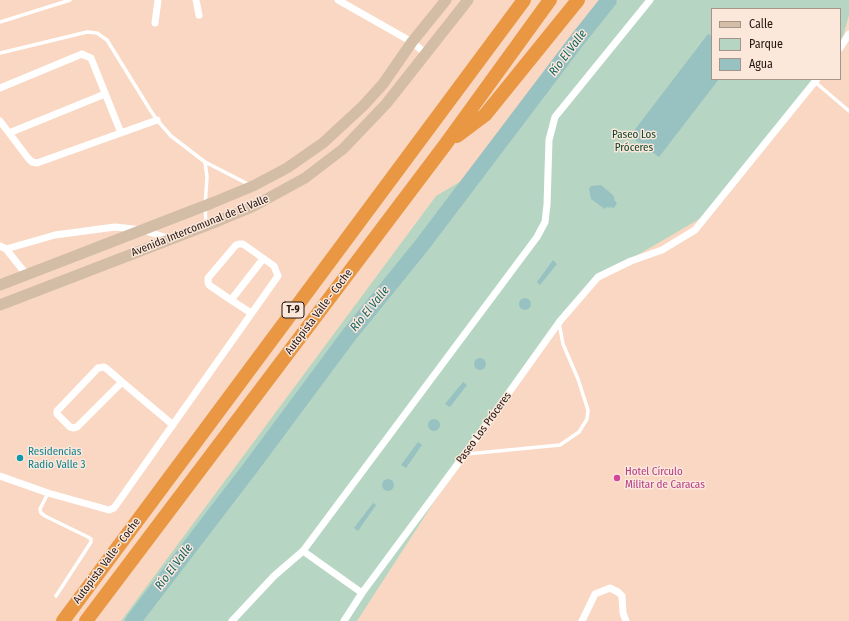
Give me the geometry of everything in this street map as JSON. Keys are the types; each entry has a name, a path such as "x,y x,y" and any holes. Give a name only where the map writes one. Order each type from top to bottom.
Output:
{"highway":[{"name":"Autopista Valle - Coche","path":"62,621 524,0"},
{"name":"Autopista Valle - Coche","path":"86,621 445,144 550,0"},
{"path":"445,144 485,115 578,0"}],"main road":[{"name":"Avenida Intercomunal de El Valle","path":"0,285 254,186 306,156 345,124 383,84 412,42 446,0"},
{"name":"Avenida Intercomunal de El Valle","path":"0,305 252,207 305,178 343,149 386,104 425,52 440,36 468,0"}],"street":[{"path":"155,23 158,0"},
{"path":"196,0 199,14"},
{"path":"338,0 412,42 425,52"},
{"path":"232,621 274,576 303,551 537,237 545,222 549,140 555,117 650,0"},
{"path":"841,46 849,34"},
{"path":"0,88 82,54 91,58 121,133"},
{"name":"Paseo Los Próceres","path":"344,621 362,593 466,454 559,322 598,277 631,261 662,250 695,230 816,80"},
{"path":"9,133 105,94"},
{"path":"0,121 28,158 32,162 37,163 157,120"},
{"path":"26,274 3,248 55,235 114,227 143,230 170,239"},
{"path":"0,476 48,493 109,510 114,508 278,276 274,266 243,244 239,244 236,245 208,278 208,282 209,285 251,313"},
{"path":"231,300 263,259"},
{"path":"122,382 77,427 70,427 57,414 57,411 98,368 104,367 107,369 172,425"},
{"path":"303,551 362,593"},
{"path":"582,621 595,594 610,588 622,596 626,621"}],"lane":[{"path":"0,22 70,0"},
{"path":"0,53 87,32 97,33 107,40 157,120 171,136 205,162 254,186"},
{"path":"816,80 849,110"},
{"path":"205,162 207,177 205,206 206,226"},
{"path":"466,454 560,445 579,432 587,419 588,410 578,379 563,344 559,322"},
{"path":"48,493 40,509 41,513 91,539 91,542 56,596"}],"green space":[{"name":"Paseo Los Próceres","path":"618,0 849,0 849,15 841,43 841,8 711,8 711,80 818,80 708,214 605,274 559,322 465,454 357,621 121,621 436,196 492,163"}],"water":[{"path":"708,34 711,36 711,80 718,80 659,157 630,136"},
{"path":"601,185 614,196 614,200 617,203 614,208 606,207 605,209 591,199 589,189 591,186"},
{"path":"553,260 557,264 540,285 537,282"},
{"path":"525,298 529,300 531,304 529,308 525,310 521,308 519,304 521,300"},
{"path":"478,358 482,358 486,364 482,370 478,370 474,366 474,362"},
{"path":"463,382 467,385 450,407 445,404"},
{"path":"434,419 438,421 440,425 438,429 434,431 430,429 428,425 430,421"},
{"path":"418,442 422,445 406,468 401,465"},
{"path":"388,479 392,481 394,485 392,489 388,491 384,489 382,485 384,481"},
{"path":"373,503 376,505 358,531 354,528"}],"waterway":[{"name":"Río El Valle","path":"133,621 251,467 349,335 422,245 609,0"}],"place":[{"name":"Residencias Radio Valle 3","path":"20,458"},
{"name":"Hotel Círculo Militar de Caracas","path":"617,478"}]}
